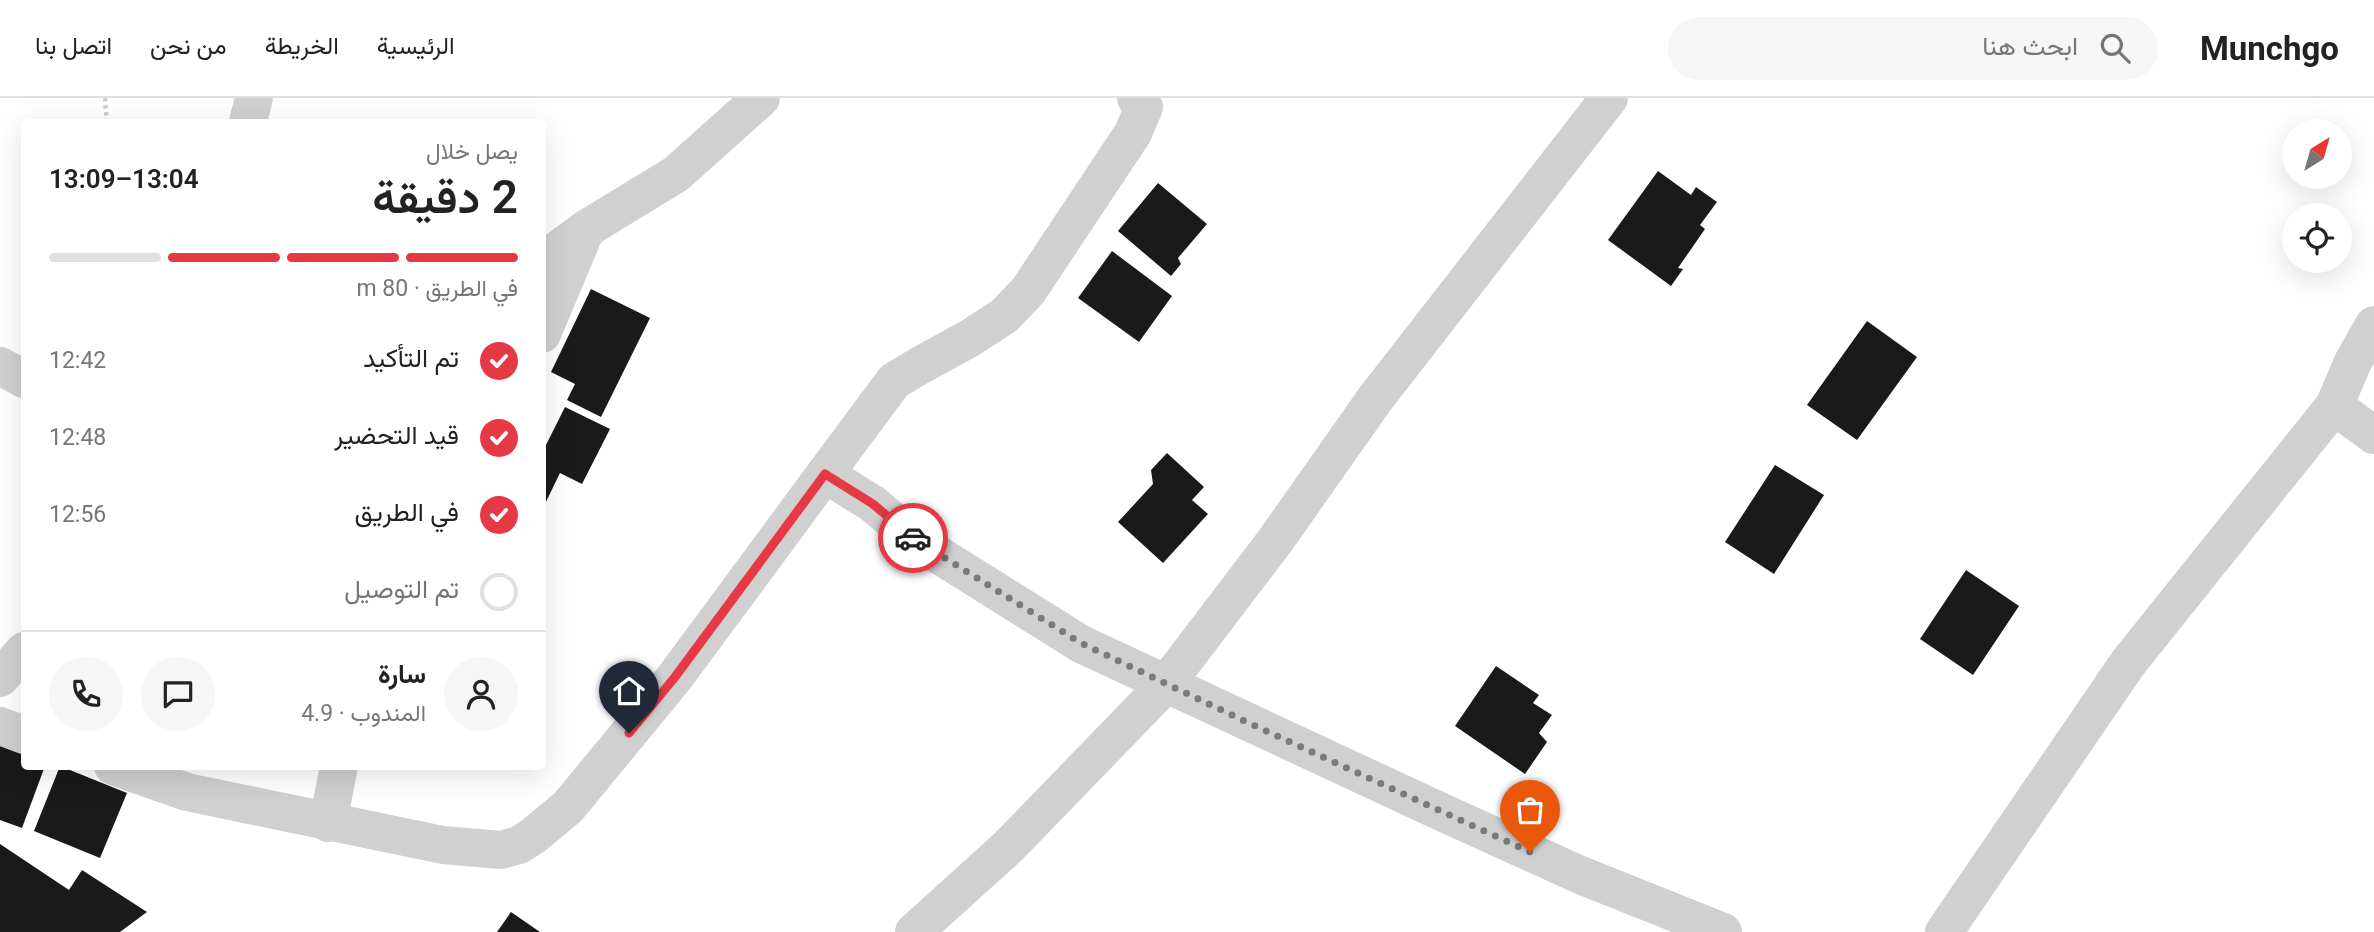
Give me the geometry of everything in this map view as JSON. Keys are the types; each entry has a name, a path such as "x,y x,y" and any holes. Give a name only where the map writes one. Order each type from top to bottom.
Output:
{"street":[{"path":"249,119 254,98"},
{"path":"546,258 586,229 676,174 761,98"},
{"path":"124,770 187,792 443,845 501,850 519,845 533,836 568,807 675,677 894,382 1004,316 1028,291 1133,133 1144,107 1136,98"},
{"path":"914,932 1009,846 1166,684 1275,541 1375,399 1609,98"},
{"path":"546,324 586,229"},
{"path":"1944,932 2128,663 2334,406 2353,362 2374,325"},
{"path":"0,366 21,377"},
{"path":"2334,406 2374,435"},
{"path":"825,474 873,504 918,542 1081,643 1542,858 1723,932"},
{"path":"0,678 21,654"},
{"path":"0,726 21,734"},
{"path":"328,823 338,770"}],"path":[{"path":"105,98 107,119"}],"building":[{"path":"1658,171 1691,195 1696,187 1717,202 1700,225 1705,229 1678,268 1683,269 1671,286 1608,240"},
{"path":"1158,183 1207,224 1178,258 1181,264 1171,276 1118,231"},
{"path":"1112,251 1172,296 1139,342 1078,298"},
{"path":"591,289 650,318 601,417 567,400 575,384 551,372"},
{"path":"1867,321 1917,357 1857,440 1807,405"},
{"path":"565,407 610,429 582,484 560,473 546,502 546,445"},
{"path":"1167,453 1204,487 1192,500 1208,514 1163,563 1118,522 1153,484 1151,470"},
{"path":"1775,465 1824,495 1774,574 1725,542"},
{"path":"1966,570 2019,606 1973,675 1920,639"},
{"path":"1496,666 1539,695 1533,703 1552,715 1539,733 1547,742 1525,774 1455,726"},
{"path":"0,745 21,753 21,770 44,770 22,828 0,820"},
{"path":"58,770 70,770 127,793 100,858 34,831"},
{"path":"0,844 69,890 82,870 147,912 120,932 0,932"},
{"path":"511,912 540,932 497,932"}],"way so far":[{"path":"913,538 1081,643 1530,852"}],"route":[{"path":"629,733 675,677 825,474 873,504 913,538"}]}
